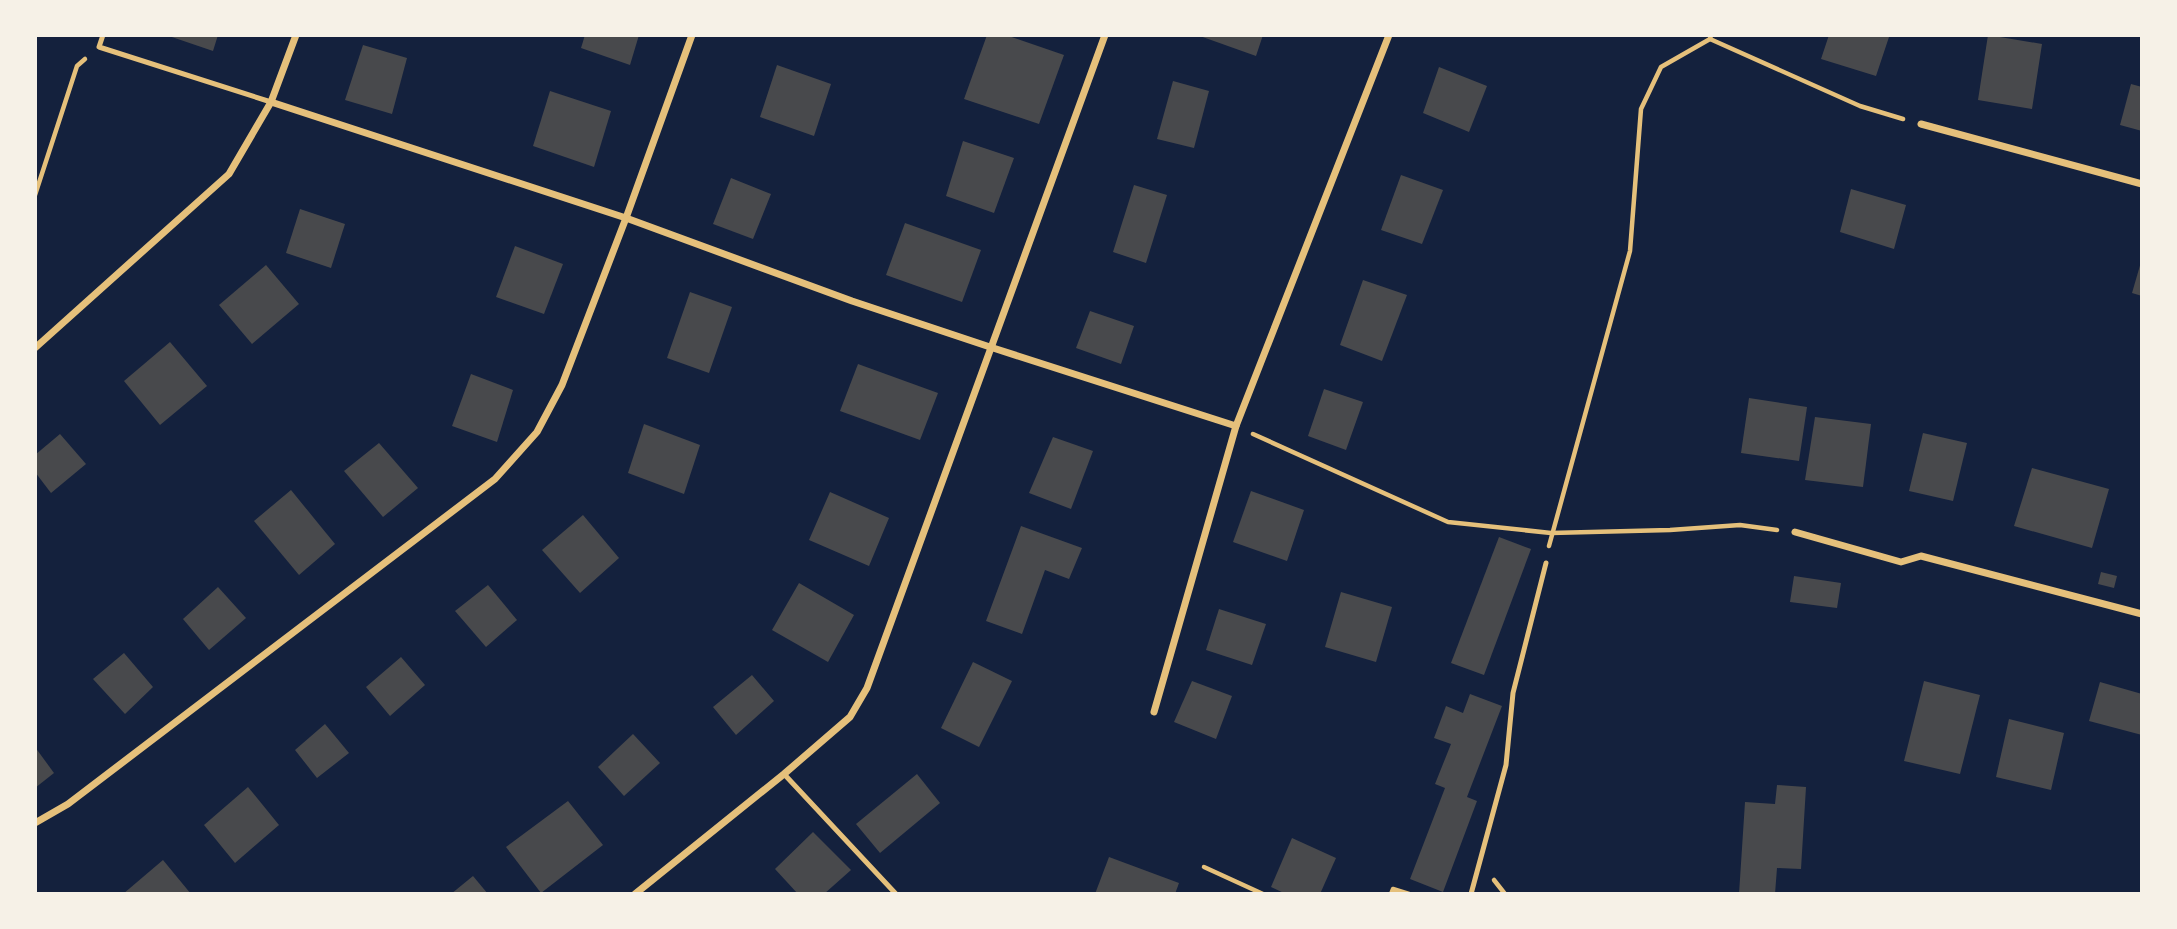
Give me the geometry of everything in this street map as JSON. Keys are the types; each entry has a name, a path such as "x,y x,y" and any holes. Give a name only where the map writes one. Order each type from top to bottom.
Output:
{"street":[{"path":"35,348 229,174 271,102 296,35"},
{"path":"35,823 68,804 495,479 537,432 562,385 692,35"},
{"path":"635,894 850,717 867,688 1105,35"},
{"path":"1154,712 1236,426 1389,35"},
{"path":"271,102 626,218 852,301 1236,426"},
{"path":"1921,124 2142,184"},
{"path":"1795,532 1900,562 1921,556 2142,614"}],"lane":[{"path":"103,35 99,47 271,102"},
{"path":"1471,894 1506,765 1513,693 1546,563"},
{"path":"784,774 896,894"}],"path":[{"path":"1546,563 1551,533 1630,251 1641,109 1661,67 1711,37 1860,106 1921,124"},
{"path":"35,195 77,66 99,47"},
{"path":"1236,426 1448,522 1551,533 1740,525 1795,532"},
{"path":"1204,867 1263,894"},
{"path":"1391,894 1393,889 1409,894"}],"building":[{"path":"166,35 218,35 213,51"},
{"path":"585,35 639,35 630,65 581,48"},
{"path":"987,35 1006,35 1064,55 1039,124 964,99"},
{"path":"1197,35 1263,35 1256,56"},
{"path":"1829,35 1889,37 1876,76 1821,59"},
{"path":"1988,35 2042,44 2032,109 1978,100"},
{"path":"363,45 407,58 392,114 345,100"},
{"path":"777,65 831,84 814,136 760,117"},
{"path":"1439,67 1487,86 1469,132 1423,113"},
{"path":"1173,81 1209,91 1194,148 1157,139"},
{"path":"2131,84 2142,87 2142,131 2120,125"},
{"path":"550,91 611,111 594,167 533,146"},
{"path":"963,141 1014,158 994,213 946,196"},
{"path":"1401,175 1443,190 1422,244 1381,230"},
{"path":"731,178 771,194 753,239 713,224"},
{"path":"1134,185 1167,195 1146,263 1113,252"},
{"path":"1851,189 1906,205 1894,249 1840,232"},
{"path":"300,209 345,224 331,268 286,253"},
{"path":"905,223 981,250 962,302 886,275"},
{"path":"515,246 563,264 544,314 496,297"},
{"path":"2142,262 2142,296 2132,293"},
{"path":"266,265 299,304 252,344 219,305"},
{"path":"1363,280 1407,295 1382,361 1340,345"},
{"path":"690,292 732,307 709,373 667,358"},
{"path":"1090,311 1134,326 1121,364 1076,348"},
{"path":"170,342 207,386 160,425 124,381"},
{"path":"858,364 938,393 920,440 840,411"},
{"path":"471,374 513,390 497,442 452,426"},
{"path":"1324,389 1363,402 1346,450 1308,436"},
{"path":"1749,398 1807,407 1799,461 1741,453"},
{"path":"1815,417 1871,424 1863,487 1805,480"},
{"path":"644,424 700,445 684,494 628,473"},
{"path":"1923,433 1967,443 1953,501 1909,491"},
{"path":"60,434 86,464 51,493 35,472 35,455"},
{"path":"1053,437 1093,451 1071,509 1029,493"},
{"path":"379,443 418,488 383,517 344,471"},
{"path":"2032,468 2109,489 2092,548 2014,526"},
{"path":"291,490 335,544 299,575 254,521"},
{"path":"1251,491 1304,510 1287,561 1233,542"},
{"path":"830,492 889,518 869,566 809,540"},
{"path":"583,515 619,558 580,593 542,550"},
{"path":"1021,526 1082,548 1069,579 1045,570 1022,634 986,621"},
{"path":"1499,537 1531,549 1484,675 1451,663"},
{"path":"2101,572 2117,576 2114,588 2098,584"},
{"path":"1794,576 1841,583 1837,608 1790,602"},
{"path":"799,583 854,615 828,662 772,630"},
{"path":"488,585 517,620 486,647 455,611"},
{"path":"218,587 246,618 209,650 183,619"},
{"path":"1341,592 1392,607 1376,662 1325,647"},
{"path":"1219,609 1266,624 1252,665 1206,650"},
{"path":"124,653 153,687 125,714 93,679"},
{"path":"401,657 425,685 390,716 366,687"},
{"path":"973,662 1012,681 979,747 941,728"},
{"path":"752,675 774,701 736,735 713,707"},
{"path":"1192,681 1232,696 1216,739 1174,722"},
{"path":"1924,681 1980,695 1960,774 1904,761"},
{"path":"2100,682 2142,694 2142,735 2089,721"},
{"path":"1470,694 1502,706 1467,797 1477,801 1443,892 1410,879 1445,788 1435,784 1451,744 1434,738 1446,706 1463,713"},
{"path":"2009,719 2064,733 2051,790 1996,777"},
{"path":"325,724 349,753 317,778 295,750"},
{"path":"633,734 660,763 624,796 598,767"},
{"path":"35,747 54,773 35,788"},
{"path":"917,774 940,803 880,853 856,824"},
{"path":"1777,785 1806,787 1801,869 1777,868 1775,894 1739,894 1745,802 1775,804"},
{"path":"248,787 279,825 235,863 204,825"},
{"path":"568,801 603,845 541,893 506,847"},
{"path":"813,832 851,870 824,894 798,894 775,869"},
{"path":"1292,838 1336,858 1320,894 1286,894 1271,887"},
{"path":"1109,857 1179,883 1175,894 1095,894"},
{"path":"163,860 191,894 123,894"},
{"path":"473,876 488,894 451,894"}]}
